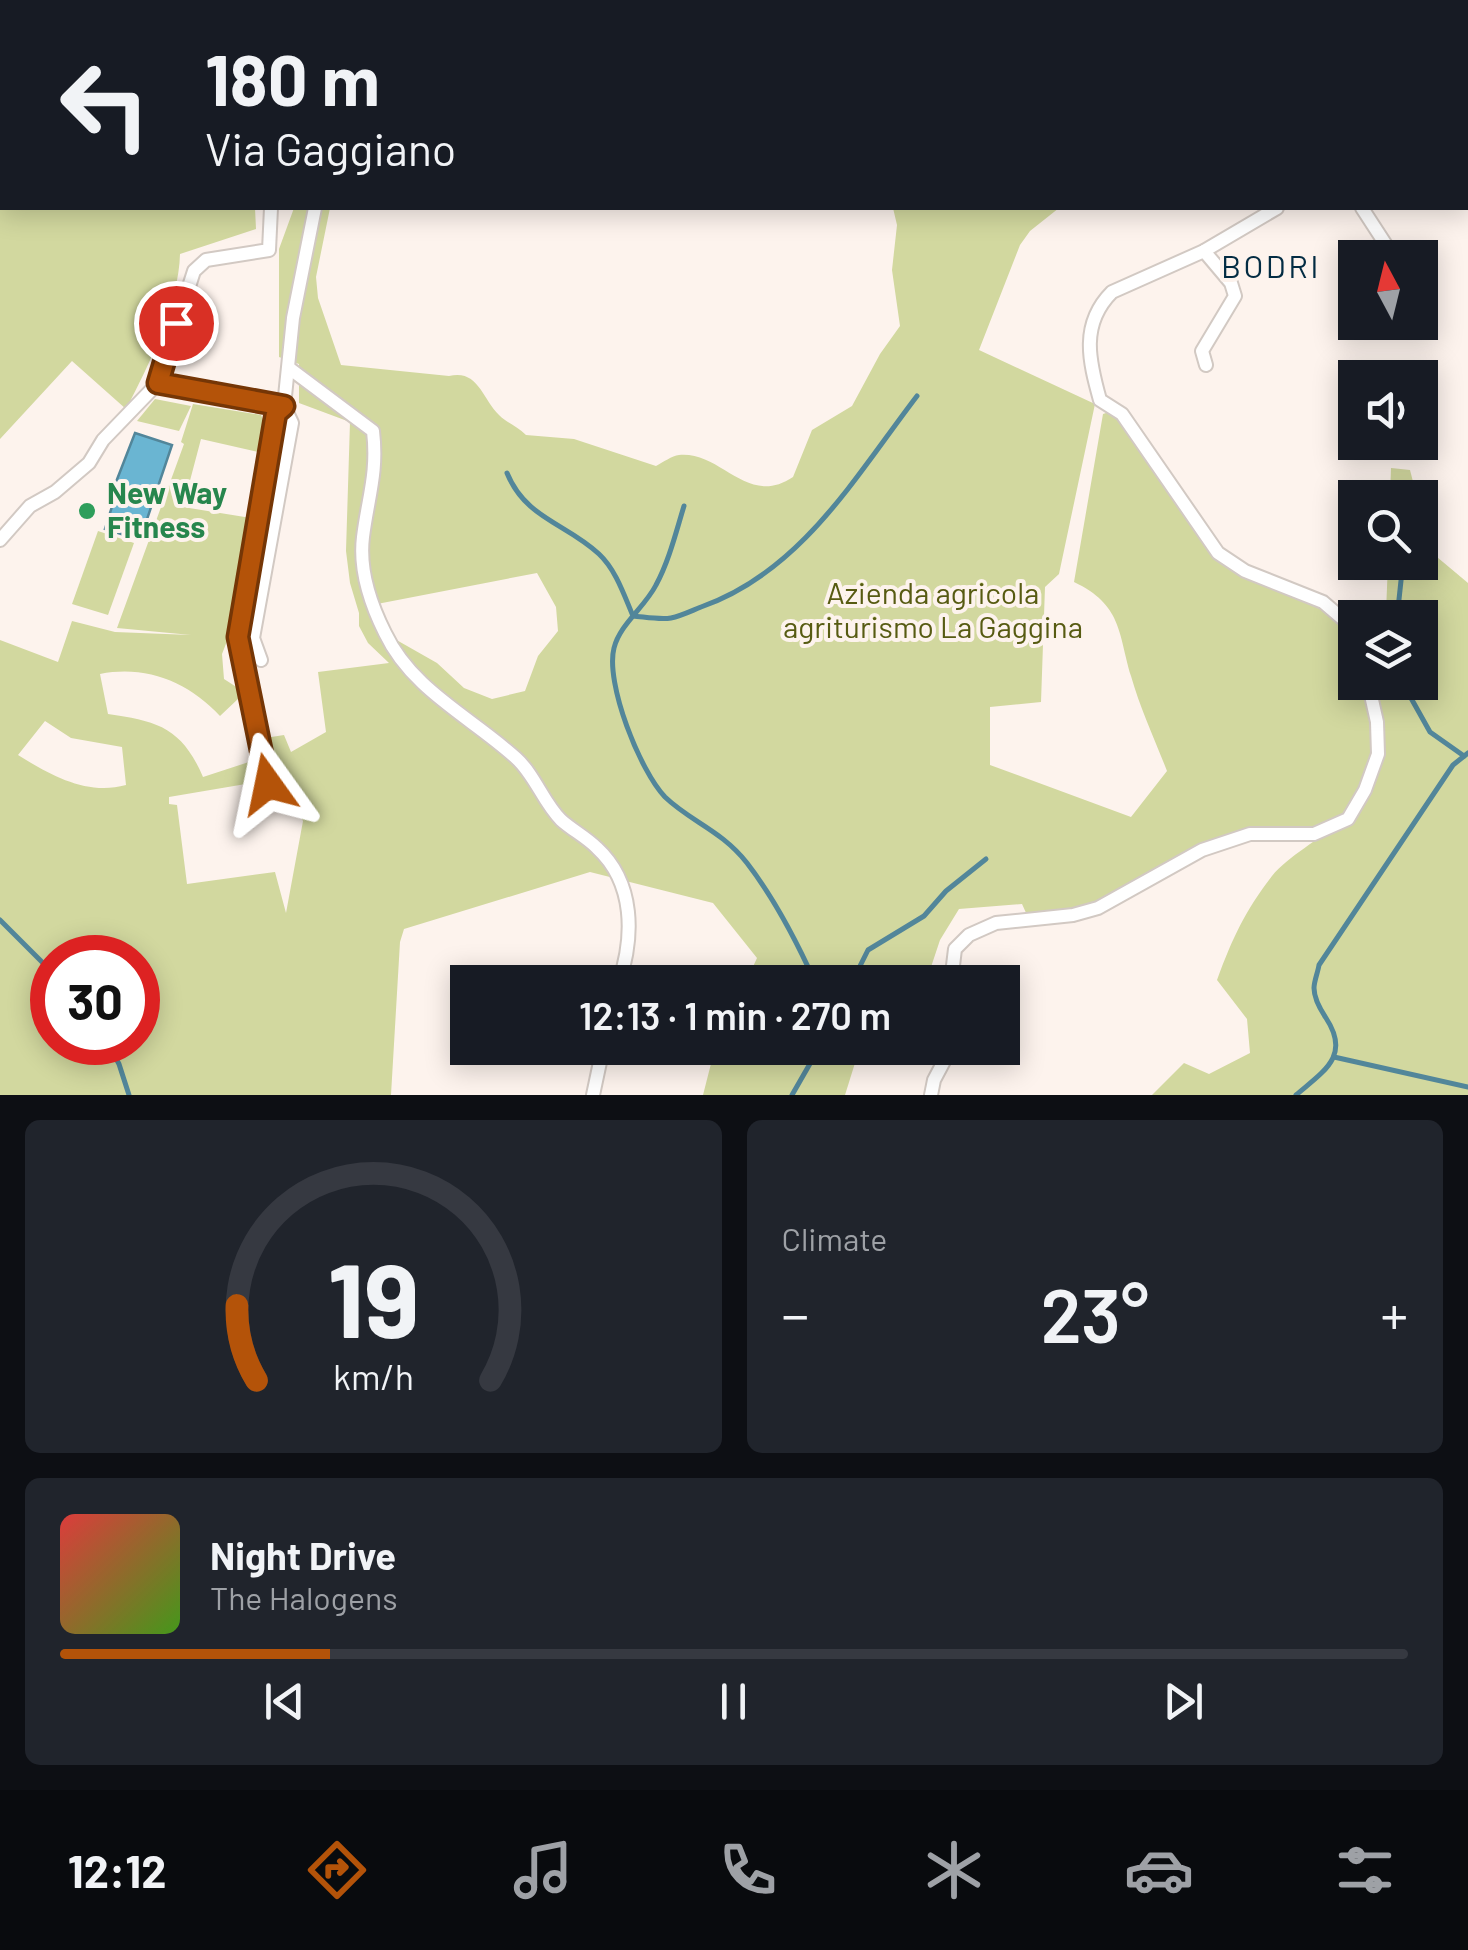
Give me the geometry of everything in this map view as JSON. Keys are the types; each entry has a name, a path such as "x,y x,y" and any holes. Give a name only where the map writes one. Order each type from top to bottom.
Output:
{"street":[{"path":"0,540 30,506 55,492 90,463 103,440 158,383 194,271 206,260 269,250 271,210"},
{"path":"261,660 253,638 292,422 284,406 292,318 314,210"},
{"path":"1274,210 1204,251 1112,292 1090,328 1088,347 1100,400 1122,414 1218,552 1245,570 1323,602 1338,615"},
{"path":"1363,210 1383,240"},
{"path":"1204,251 1230,283 1235,296 1202,351 1206,365"},
{"path":"289,368 373,432 376,462 362,558 368,590 394,651 410,674 520,761 559,818 598,848 618,874 631,921 625,965"},
{"path":"158,383 284,406"},
{"path":"267,790 238,637 276,413 284,406"},
{"path":"953,965 955,949 969,934 996,923 1073,915 1098,908 1202,850 1250,834 1314,834 1348,819 1365,790 1378,754 1378,722 1372,700"},
{"path":"592,1095 598,1065"},
{"path":"931,1095 942,1065"}],"green space":[{"path":"0,210 255,210 256,229 180,254 169,313 126,409 72,361 0,439"},
{"name":"Azienda agricola agriturismo La Gaggina","path":"293,210 330,210 316,277 318,298 341,365 467,377 499,415 526,435 574,439 656,466 676,456 694,456 748,483 777,485 793,477 812,430 852,406 900,326 892,270 897,225 893,210 1056,210 1030,231 1020,245 979,350 1095,404 1059,574 1045,587 1041,702 990,707 990,765 1131,817 1167,771 1139,700 1116,621 1101,600 1074,582 1103,414 1112,411 1217,555 1320,605 1338,624 1338,700 1438,700 1438,600 1386,600 1387,580 1438,580 1438,558 1468,583 1468,1095 1152,1095 1184,1063 1209,1074 1250,1053 1247,1019 1217,980 1234,937 1272,876 1339,821 1313,830 1246,831 1093,905 1027,915 1022,904 959,909 940,940 932,965 754,965 757,958 713,903 590,872 404,929 391,1095 0,1095 0,640 58,662 72,621 115,632 191,635 117,628 184,444 181,442 193,404 261,415 267,428 263,453 201,439 183,507 251,518 229,636 222,654 224,679 238,688 239,698 220,716 194,694 166,679 134,672 100,674 108,714 154,724 177,737 203,777 252,761 258,782 169,797 169,804 177,805 187,884 275,872 286,913 303,821 277,773 265,738 284,735 291,752 326,732 318,672 389,663 368,643 359,626 350,583 346,551 350,422 299,403 299,364 279,357 279,249","holes":["537,573 556,607 558,631 538,656 525,691 492,699 464,688 437,663 393,638 377,604","45,721 71,738 122,747 126,785 83,786 18,755"]},
{"path":"155,399 191,406 179,431 137,421"},
{"path":"1391,468 1410,470 1413,480 1391,480"},
{"path":"98,531 134,543 108,615 72,604"},
{"path":"711,1065 854,1065 845,1095 703,1095"}],"water":[{"path":"135,433 172,445 140,540 105,529 115,497 111,495"}],"waterway":[{"path":"507,473 536,511 605,560 633,616 671,618 736,591 797,546 848,489 917,396"},
{"path":"684,506 661,576 614,648 620,704 655,785 675,806 727,842 747,863 806,965"},
{"path":"1399,600 1401,580"},
{"path":"1412,700 1430,732 1464,756"},
{"path":"1296,1095 1324,1070 1335,1053 1333,1031 1314,992 1319,965 1453,765 1468,753"},
{"path":"860,965 868,950 924,916 946,891 986,859"},
{"path":"0,920 30,950"},
{"path":"1334,1057 1468,1087"},
{"path":"119,1065 129,1095"},
{"path":"792,1095 809,1065"}],"place":[{"name":"New Way Fitness","path":"87,511"}],"district":[{"name":"BODRI","path":"1271,267"}],"route":[{"path":"176,323 158,383 284,406 276,413 238,637 268,784"}]}
